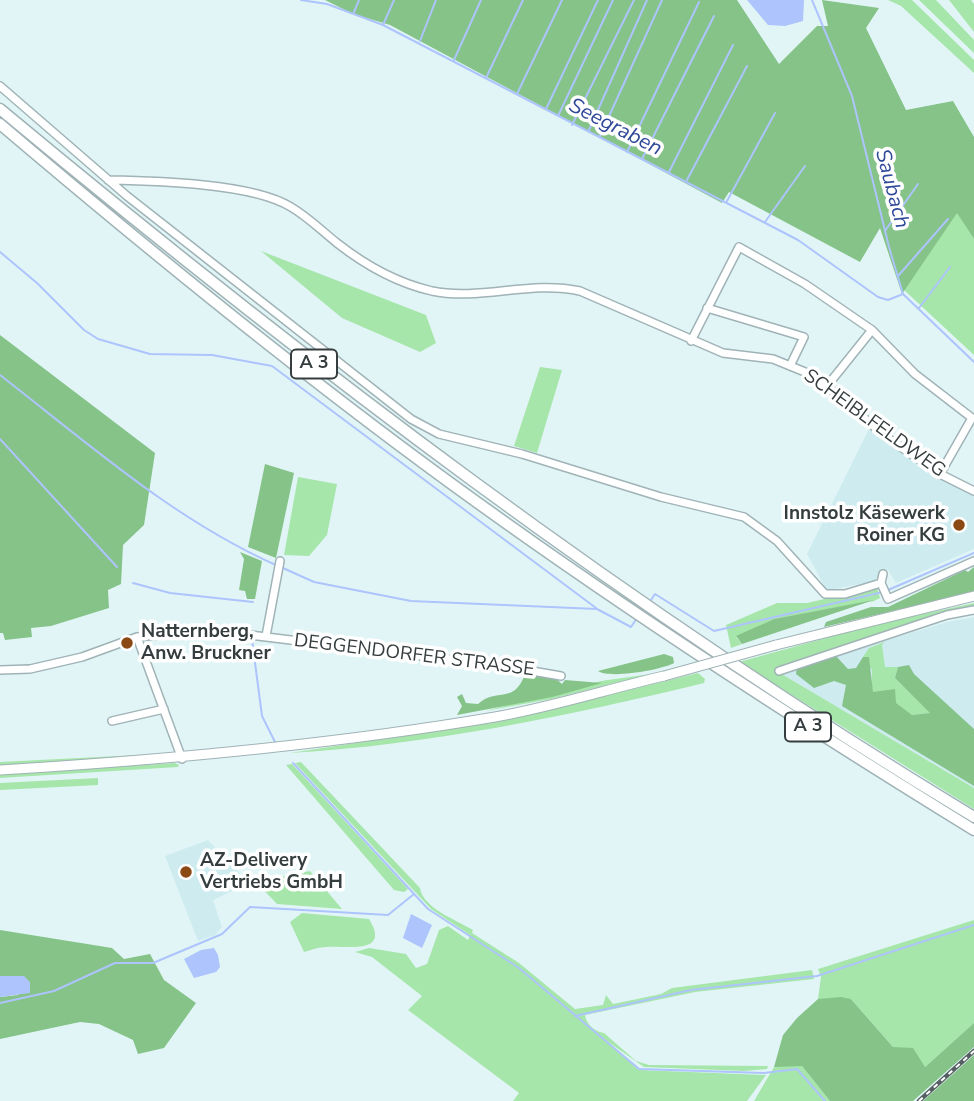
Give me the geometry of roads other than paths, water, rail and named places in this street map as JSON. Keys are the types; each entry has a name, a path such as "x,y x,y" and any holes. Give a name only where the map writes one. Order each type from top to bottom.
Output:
{"highway":[{"name":"A 3","path":"0,109 171,251 307,359 653,609 777,695 974,817"},
{"name":"A 3","path":"0,124 163,262 450,483 763,698 974,830"}],"main road":[{"path":"0,771 183,759 280,749 497,717 974,596"}],"street":[{"path":"0,86 108,180 411,419 439,434 522,454 661,497 744,517 777,541 825,594 883,588"},
{"name":"SCHEIBLFELDWEG","path":"108,180 181,183 258,193 291,206 359,260 409,284 454,293 560,286 598,298 723,353 773,359 827,386 885,436 940,474 974,491"},
{"path":"691,341 739,247 805,284 872,330 915,374 972,418 940,474"},
{"path":"707,308 804,337 790,366"},
{"path":"827,386 872,330"},
{"path":"883,574 883,588 888,599 974,561"},
{"name":"DEGGENDORFER STRASSE","path":"266,636 279,565"},
{"path":"779,671 947,615 974,610"},
{"name":"DEGGENDORFER STRASSE","path":"0,670 30,669 82,657 136,637 209,630 561,676"},
{"path":"136,637 183,759"},
{"path":"112,721 164,709"}],"water":[{"path":"747,0 804,0 803,21 785,26 768,25"},
{"path":"411,914 432,925 422,948 403,938"},
{"path":"214,948 220,967 216,972 194,978 184,959 201,950"},
{"path":"0,976 24,976 30,982 30,993 0,997"}],"waterway":[{"name":"Seegraben","path":"301,0 327,4 383,25 798,240 878,297 888,300 903,294"},
{"path":"354,12 359,0"},
{"path":"383,25 394,0"},
{"path":"420,41 436,0"},
{"path":"454,60 481,0"},
{"path":"486,78 523,0"},
{"path":"517,94 562,0"},
{"path":"546,109 598,0"},
{"path":"558,116 613,0"},
{"path":"572,125 634,0"},
{"path":"589,130 647,0"},
{"path":"600,136 662,0"},
{"name":"Saubach","path":"812,0 852,96 903,294 974,362"},
{"path":"627,152 699,2"},
{"path":"642,159 714,16"},
{"path":"669,172 733,45"},
{"path":"687,180 747,66"},
{"path":"727,201 775,113"},
{"path":"765,222 805,166"},
{"path":"885,231 918,184"},
{"path":"898,276 948,219"},
{"path":"0,252 37,283 84,330 98,339 150,354 212,355 272,366 596,608"},
{"path":"919,308 950,267"},
{"path":"0,375 168,504 240,547 278,566"},
{"path":"0,439 117,567"},
{"path":"888,590 974,553"},
{"path":"283,568 314,582 411,601 597,609 631,627 637,618"},
{"path":"133,583 170,593 253,602"},
{"path":"649,603 655,594 714,631 883,592"},
{"path":"252,640 262,716 275,742"},
{"path":"293,763 428,909 519,968 639,1069 764,1073 797,1069 825,1101"},
{"path":"0,1003 54,991 115,963 153,963 222,934 250,907 388,915 414,894"},
{"path":"575,1016 691,990 817,976 974,925"}],"railway":[{"path":"919,1101 974,1051"}],"place":[{"name":"Innstolz Käsewerk Roiner KG","path":"959,525"},
{"name":"Natternberg, Anw. Bruckner","path":"127,643"},
{"name":"AZ-Delivery Vertriebs GmbH","path":"186,872"}]}
